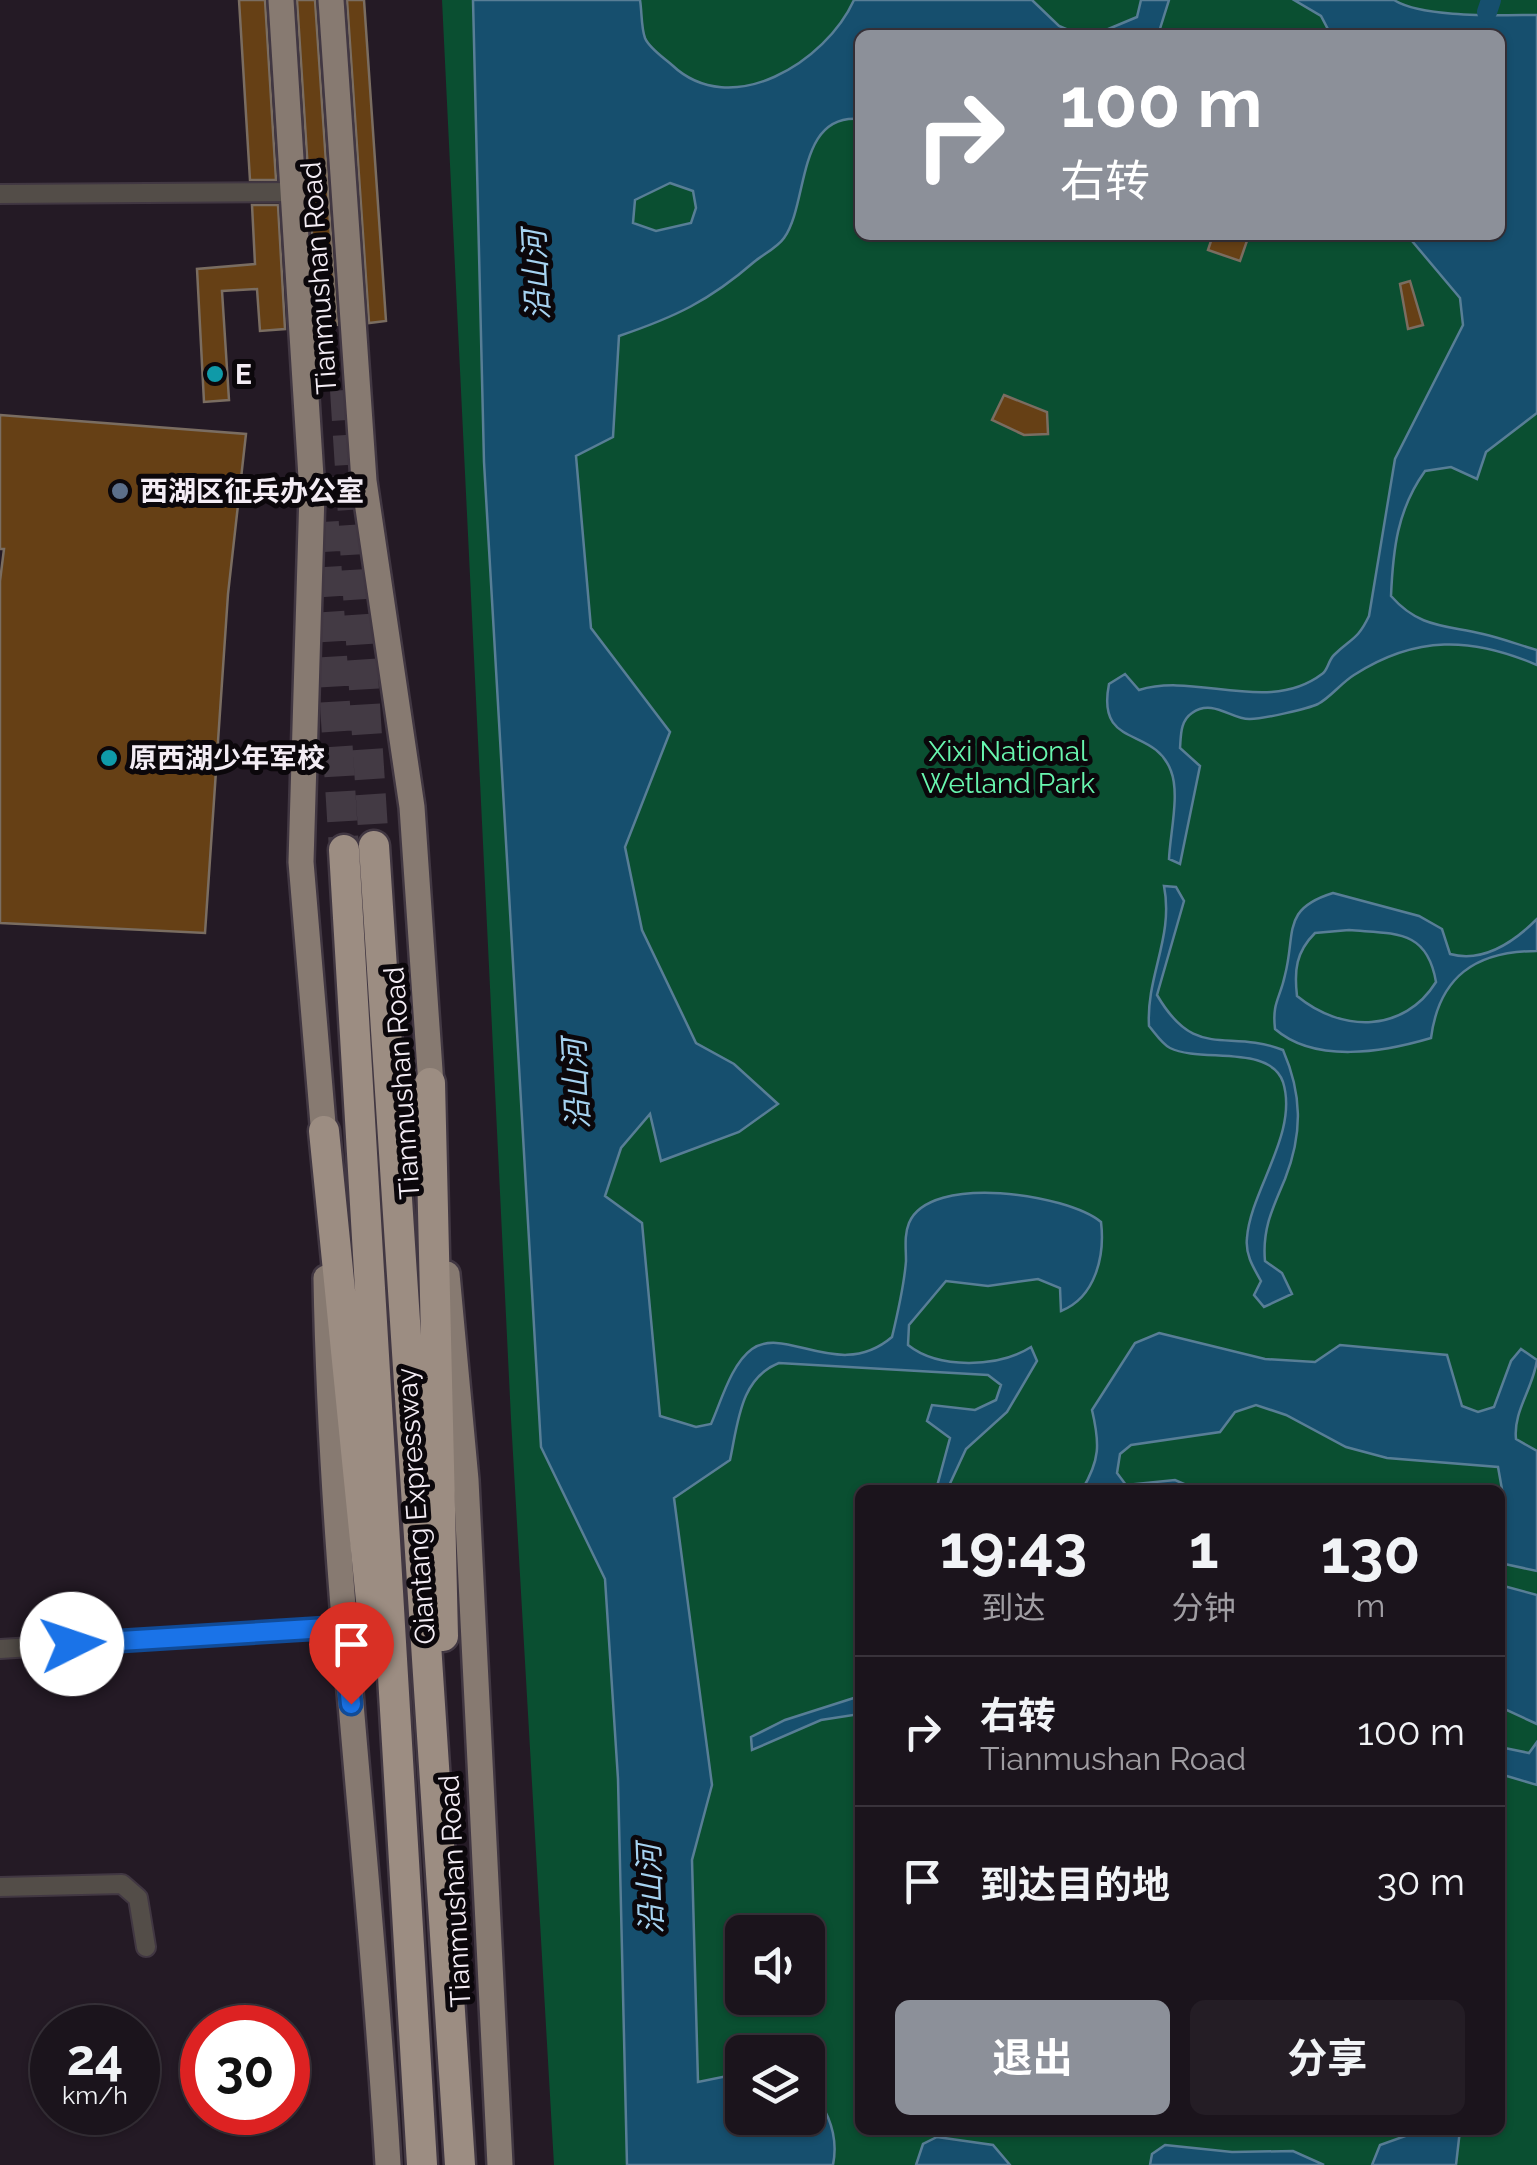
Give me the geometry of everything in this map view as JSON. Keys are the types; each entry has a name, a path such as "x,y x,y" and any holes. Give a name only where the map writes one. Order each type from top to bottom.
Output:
{"highway":[{"name":"Qiantang Expressway","path":"422,2165 359,848 410,1444 460,2165"},
{"path":"430,1084 433,1343 443,1483 442,1864"},
{"path":"324,1131 344,1307 357,1492 406,1871"}],"main road":[{"name":"Tianmushan Road","path":"281,0 312,493 301,862 324,1131 332,1475 377,1976 388,2165"},
{"name":"Tianmushan Road","path":"330,0 364,481 412,806 430,1084 466,1480 500,2165"}],"street":[{"path":"0,194 292,192"},
{"path":"0,1648 343,1627"},
{"path":"0,1887 122,1884 138,1898 146,1947"}],"green space":[{"name":"Xixi National Wetland Park","path":"442,0 1537,0 1537,2165 554,2165 511,1419"}],"water":[{"name":"沿山河","path":"473,0 640,0 644,34 650,45 696,81 721,87 775,77 800,63 841,23 854,0 1032,0 1068,30 855,30 855,119 839,121 825,130 814,145 792,223 784,238 706,298 619,336 613,437 576,456 591,628 670,732 625,847 642,930 696,1043 734,1064 778,1104 739,1132 661,1161 650,1114 621,1148 605,1196 642,1223 660,1416 696,1427 711,1424 738,1364 752,1349 766,1343 853,1354 872,1349 892,1337 904,1280 909,1223 922,1207 970,1193 1000,1193 1060,1203 1101,1222 1096,1274 1073,1305 1061,1311 1060,1288 1038,1279 988,1286 946,1281 909,1325 908,1345 935,1358 985,1362 1031,1347 1037,1361 1007,1412 966,1449 949,1485 937,1485 950,1438 927,1421 932,1405 975,1410 996,1400 1001,1385 988,1375 779,1363 756,1379 748,1391 730,1460 674,1498 712,1785 692,1860 698,2082 725,2076 725,2135 825,2135 825,2111 834,2143 833,2165 627,2165 618,1779 605,1579 541,1447 484,462","holes":["670,183 693,191 696,208 691,223 656,231 633,223 635,200"]},
{"path":"1141,0 1169,0 1160,30 1106,30 1137,17"},
{"path":"1294,0 1394,0 1442,13 1537,15 1537,413 1486,452 1477,479 1451,467 1425,471 1408,501 1398,531 1391,596 1422,620 1537,650 1537,665 1467,645 1422,647 1377,662 1349,678 1323,701 1305,708 1250,719 1207,708 1192,713 1183,724 1180,748 1200,766 1180,864 1169,859 1175,802 1171,771 1152,747 1118,728 1111,719 1107,705 1109,684 1125,674 1139,690 1184,686 1279,691 1301,686 1326,670 1334,655 1357,635 1369,616 1395,459 1463,325 1460,298 1411,240 1505,240 1505,30 1328,30 1321,16"},
{"path":"1164,886 1176,887 1184,901 1157,995 1171,1016 1199,1036 1283,1050 1294,1082 1298,1114 1295,1146 1265,1239 1265,1261 1282,1273 1292,1294 1264,1307 1254,1295 1261,1281 1248,1255 1247,1238 1285,1121 1283,1082 1276,1070 1249,1058 1170,1048 1149,1026 1151,990 1165,922"},
{"path":"1333,893 1419,916 1442,929 1450,954 1462,956 1497,948 1537,919 1537,951 1495,956 1464,972 1442,999 1431,1038 1372,1051 1310,1047 1275,1029 1275,1013 1294,924 1316,899","holes":["1349,930 1394,934 1417,943 1432,965 1436,982 1423,999 1390,1019 1352,1021 1315,1008 1297,996 1298,962 1304,947 1315,933"]},
{"path":"1159,1333 1265,1359 1315,1362 1340,1345 1447,1355 1462,1406 1478,1412 1494,1407 1511,1361 1521,1349 1537,1360 1520,1409 1516,1439 1537,1451 1537,1571 1505,1564 1505,1485 1501,1485 1498,1467 1387,1458 1346,1447 1286,1415 1256,1405 1235,1412 1220,1432 1131,1445 1120,1454 1117,1473 1126,1485 1084,1485 1097,1452 1092,1410 1135,1343"},
{"path":"1175,1480 1186,1485 1126,1485"},
{"path":"1505,1586 1537,1595 1537,1724 1505,1709"},
{"path":"855,1698 855,1715 821,1720 752,1750 751,1737 785,1720"},
{"path":"1537,1742 1537,1785 1505,1775 1505,1748 1529,1753"},
{"path":"1408,2135 1459,2135 1456,2165 1372,2165 1380,2145"},
{"path":"937,2137 993,2145 1010,2165 916,2165 923,2144"},
{"path":"1165,2145 1232,2152 1293,2151 1324,2165 1150,2165 1152,2154"}],"building":[{"path":"239,0 265,0 276,180 250,180"},
{"path":"297,0 315,0 337,325 318,327"},
{"path":"347,0 364,0 386,321 369,323"},
{"path":"252,205 278,205 285,329 260,331 257,289 222,291 229,400 204,402 197,269 255,264"},
{"path":"1211,240 1247,240 1240,261 1208,250"},
{"path":"1410,281 1423,325 1408,329 1400,284"},
{"path":"1004,395 1047,412 1048,434 1024,435 992,420"},
{"name":"原西湖少年军校","path":"0,415 246,434 228,594 205,933 0,923 0,581 4,549 0,549"}],"waterway":[{"path":"1487,12 1491,0"}],"tunnel":[{"path":"345,390 374,846"},
{"path":"321,477 344,850"}],"place":[{"name":"E","path":"215,374"},
{"name":"西湖区征兵办公室","path":"120,491"},
{"name":"原西湖少年军校","path":"109,758"}],"route":[{"path":"72,1644 343,1627 351,1704"}]}
